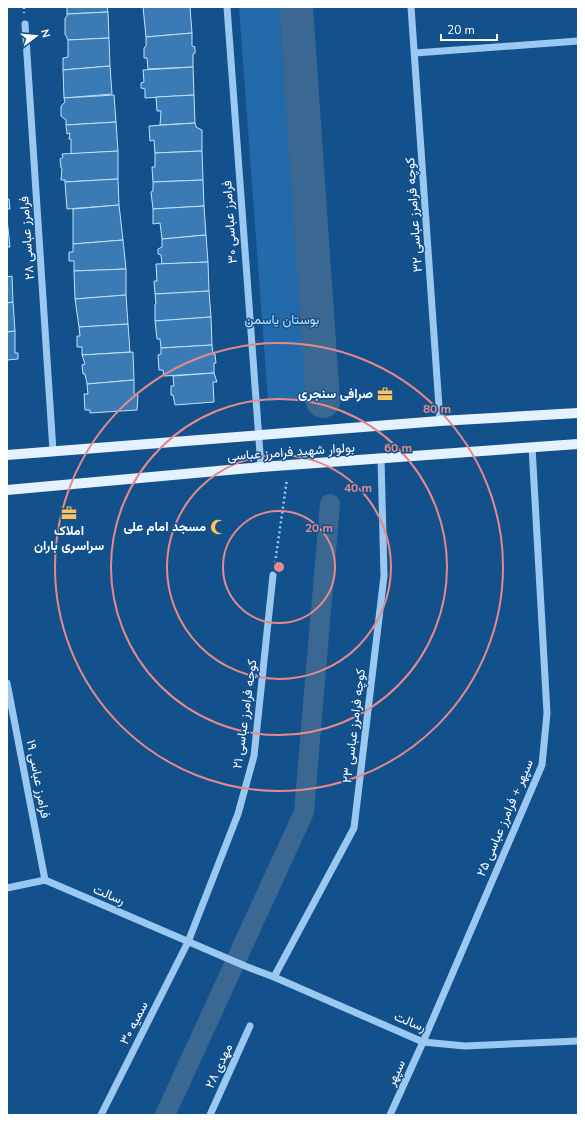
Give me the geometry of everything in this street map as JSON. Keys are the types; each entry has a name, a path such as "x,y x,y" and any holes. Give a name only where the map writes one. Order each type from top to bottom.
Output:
{"main road":[{"name":"بولوار شهید فرامرز عباسی","path":"7,455 440,421 578,413"},
{"name":"بولوار شهید فرامرز عباسی","path":"7,490 261,467 578,444"}],"street":[{"name":"فرامرز عباسی ۳۰","path":"227,7 261,467"},
{"name":"کوچه فرامرز عباسی ۳۲","path":"411,7 440,421"},
{"name":"فرامرز عباسی ۲۸","path":"25,24 53,451"},
{"path":"415,53 578,41"},
{"name":"سپهر + فرامرز عباسی ۲۵","path":"423,1042 542,765 547,714 532,447"},
{"name":"کوچه فرامرز عباسی ۲۳","path":"274,977 354,828 384,576 380,458"},
{"name":"کوچه فرامرز عباسی ۲۱","path":"188,942 238,814 254,756 273,575"},
{"name":"فرامرز عباسی ۱۹","path":"7,683 45,880"},
{"path":"7,888 45,880"},
{"name":"رسالت","path":"45,880 423,1042 465,1046 578,1041"},
{"name":"سمیه ۳۰","path":"101,1115 188,942"},
{"name":"مهدی ۲۸","path":"210,1115 250,1026"},
{"name":"سپهر","path":"390,1115 423,1042"}],"path":[{"path":"273,575 289,465"}],"green space":[{"name":"بوستان یاسمن","path":"239,7 279,7 307,398 268,401"}],"building":[{"path":"67,7 107,7 108,12 67,14"},
{"path":"143,7 190,7 192,33 146,37"},
{"path":"108,12 109,38 68,40 65,34 65,18 67,14"},
{"path":"192,33 192,46 195,47 195,53 193,54 193,67 148,69 147,58 144,58 146,37"},
{"path":"109,38 110,66 63,70 63,58 68,57 68,40"},
{"path":"110,66 112,94 64,98 63,70"},
{"path":"193,67 194,95 145,98 145,89 141,88 141,83 144,82 143,70"},
{"path":"114,95 116,122 66,125 66,120 61,116 61,106 65,102 64,98"},
{"path":"194,95 195,123 160,125 161,111 157,111 156,97"},
{"path":"116,122 118,151 71,154 71,139 69,139 70,133 67,134 66,125"},
{"path":"195,123 196,127 202,130 202,151 155,153 154,140 150,141 149,126"},
{"path":"118,151 118,179 65,182 65,180 61,180 62,168 60,159 63,157 62,154"},
{"path":"202,151 203,180 153,182 152,167 155,167 155,153"},
{"path":"118,179 119,205 67,209 65,182"},
{"path":"203,180 204,206 153,209 151,192 153,191 153,182"},
{"path":"7,199 9,199 10,209 7,209"},
{"path":"119,205 123,240 73,244 73,209"},
{"path":"204,206 206,235 162,239 160,223 153,224 153,209"},
{"path":"7,219 10,247 7,247"},
{"path":"206,235 208,262 162,264 161,255 158,254 158,249 162,247 162,239"},
{"path":"123,240 126,269 74,271 74,261 69,261 69,252 73,252 73,244"},
{"path":"208,262 209,291 155,294 154,281 157,281 156,264"},
{"path":"126,269 126,295 75,299 74,271"},
{"path":"12,276 13,302 7,303 7,277"},
{"path":"209,291 211,317 155,321 155,294"},
{"path":"126,295 128,324 79,327 75,299"},
{"path":"13,302 15,331 7,332 7,303"},
{"path":"211,317 212,345 161,348 160,339 157,339 155,321"},
{"path":"128,324 130,352 82,355 82,347 77,347 77,336 80,336 79,327"},
{"path":"15,331 15,353 18,353 18,359 7,360 7,332"},
{"path":"212,345 216,363 214,363 214,373 164,376 163,370 159,370 158,355 161,354 161,348"},
{"path":"133,352 134,380 87,384 85,374 83,374 82,365 85,364 82,355"},
{"path":"214,373 217,382 213,382 214,402 175,405 173,395 171,395 171,386 174,386 173,376"},
{"path":"134,380 134,394 138,395 137,410 90,413 90,410 85,410 84,394 88,394 87,384"}],"waterway":[{"path":"296,7 323,401"},
{"path":"165,1115 304,812 330,504"}],"place":[{"name":"صرافی سنجری","path":"385,394"},
{"name":"املاک سراسری باران","path":"69,513"},
{"name":"مسجد امام علی","path":"218,527"}]}
